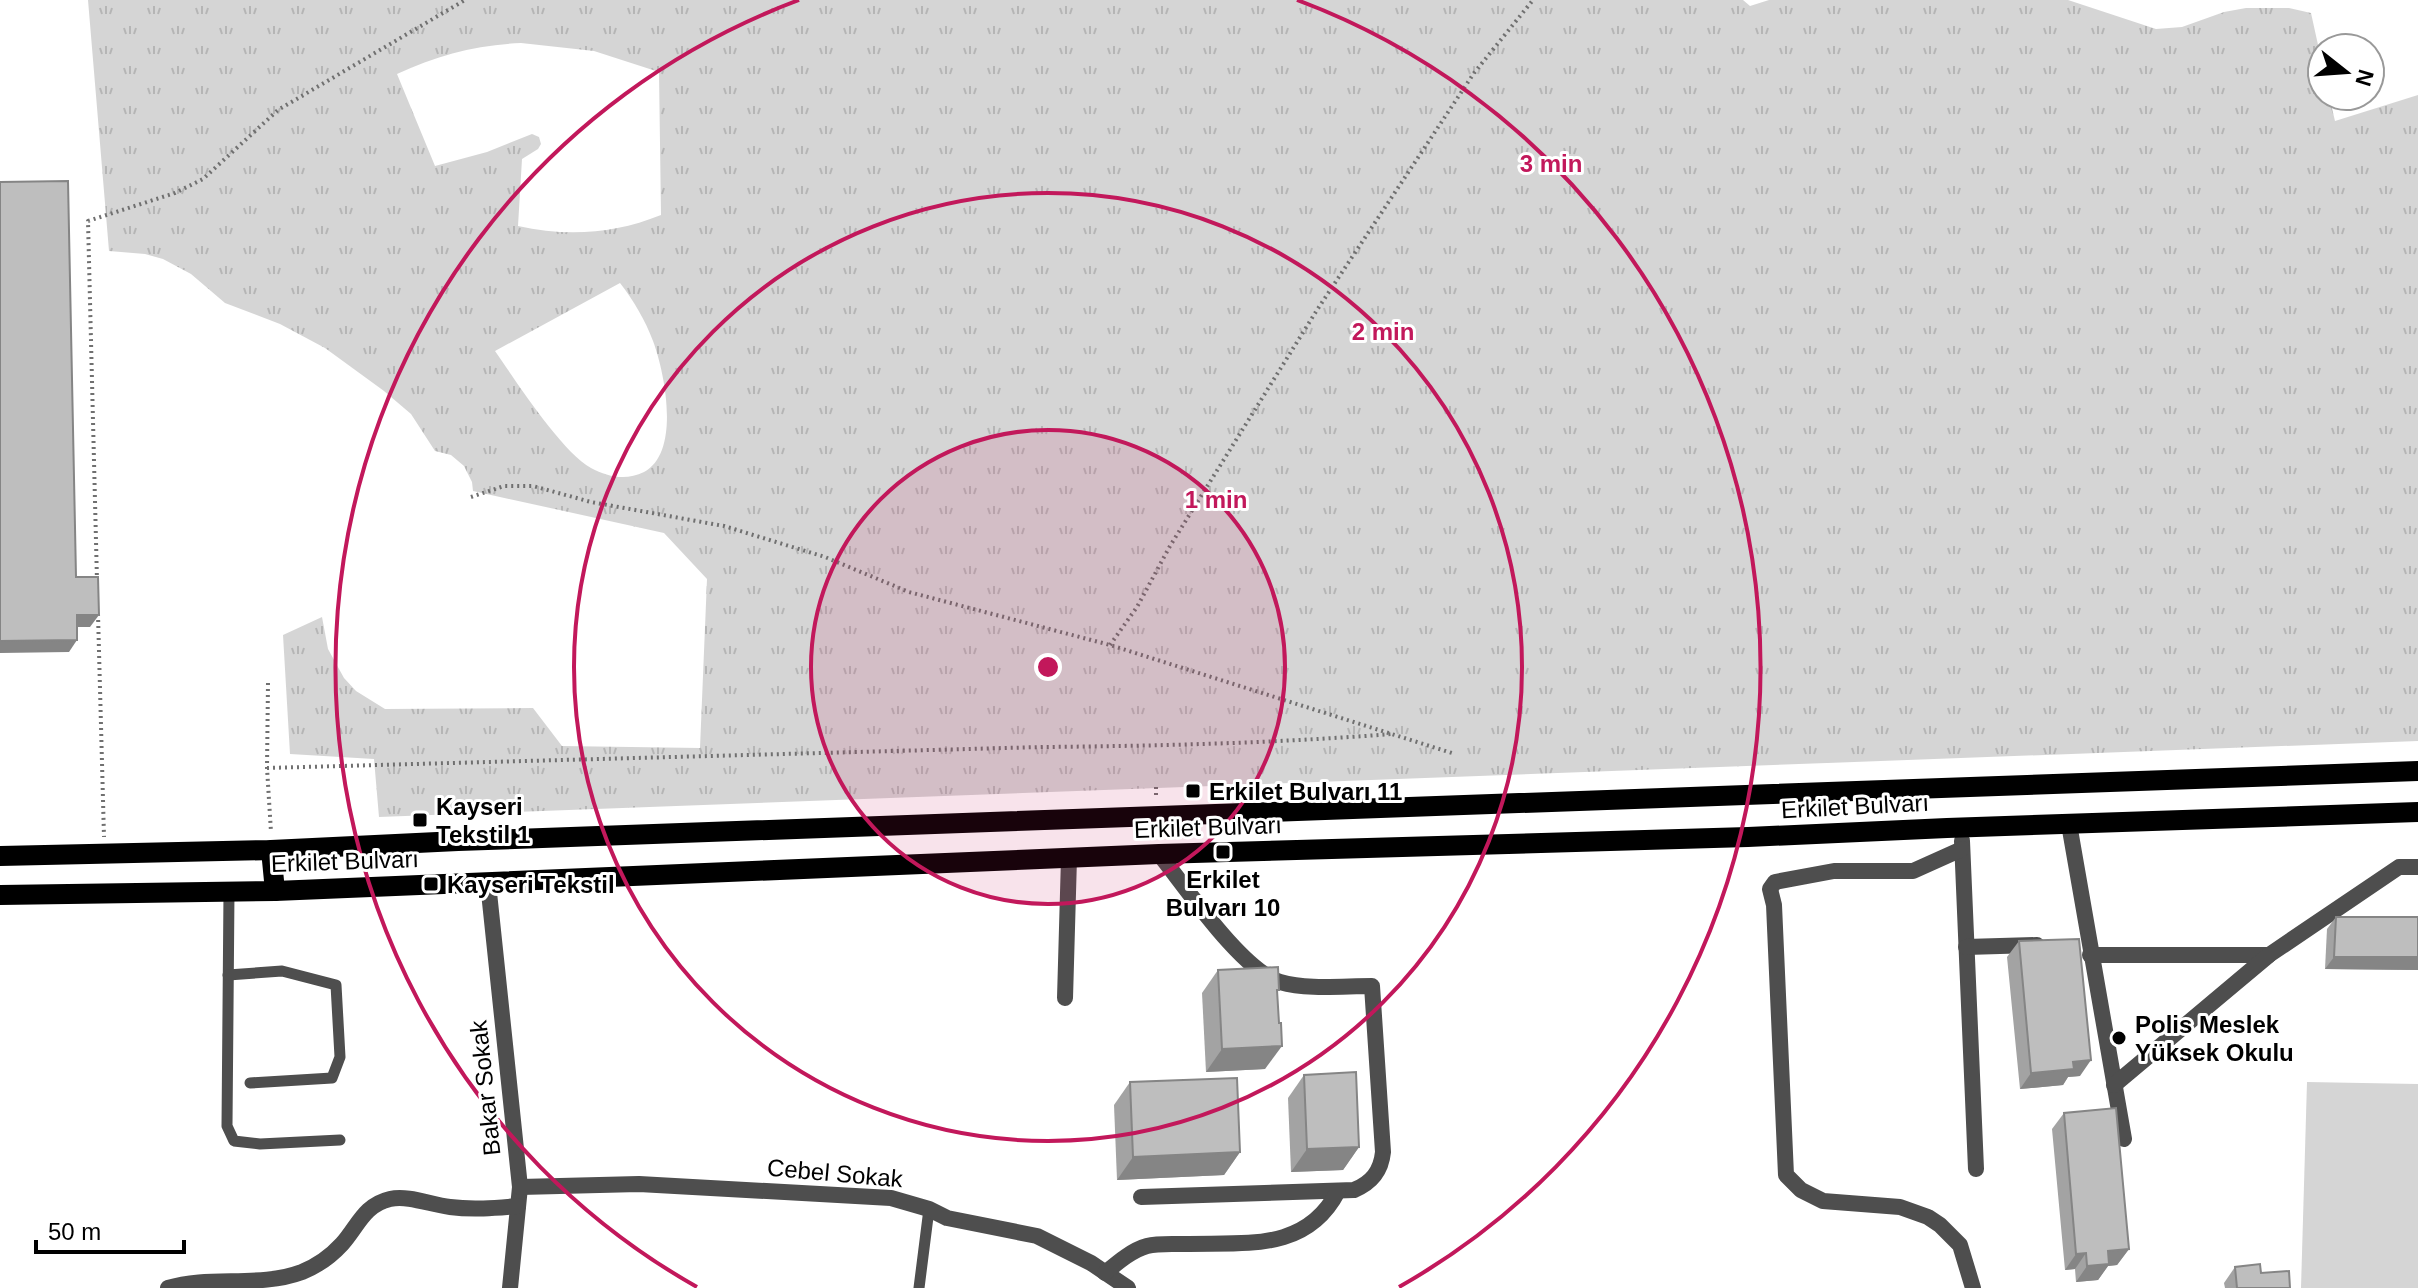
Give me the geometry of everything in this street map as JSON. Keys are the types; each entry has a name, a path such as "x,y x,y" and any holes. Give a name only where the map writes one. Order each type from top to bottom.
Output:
{"main road":[{"name":"Erkilet Bulvarı","path":"0,856 271,850 2418,771"},
{"name":"Erkilet Bulvarı","path":"0,895 275,891 1159,854 1748,837 2418,812"},
{"path":"271,850 275,891"}],"street":[{"path":"2069,824 2077,946 2114,1085 2124,1139"},
{"path":"1961,827 1976,1169"},
{"path":"1962,849 1913,871 1834,871 1775,882 1770,889 1774,905 1786,1175 1801,1190 1823,1201 1900,1207 1928,1217 1960,1245 1973,1288"},
{"path":"1141,1197 1354,1190 1363,1187 1377,1173 1382,1159 1372,986 1301,985 1266,976 1242,958 1159,854"},
{"path":"1065,998 1069,858"},
{"path":"2114,1085 2269,955 2399,867 2418,867"},
{"name":"Bakar Sokak","path":"488,883 520,1187 510,1288"},
{"path":"1966,947 2077,946 2269,955"},
{"name":"Cebel Sokak","path":"520,1187 673,1185 872,1195 929,1209 947,1218 1037,1236 1066,1249 1128,1288"},
{"path":"1105,1273 1128,1255 1149,1245 1264,1241 1293,1235 1316,1221 1338,1191"},
{"path":"168,1288 279,1278 304,1271 329,1256 351,1233 364,1213 387,1200 404,1198 427,1204 475,1209 518,1206"}],"lane":[{"path":"229,892 227,1126 234,1141 260,1144 340,1140"},
{"path":"228,975 282,971 336,985 340,1057 332,1078 250,1083"},
{"path":"919,1288 929,1209"}],"path":[{"path":"97,585 88,221 175,193 203,179 278,110 465,0"},
{"path":"1110,645 1137,607 1170,546 1317,310 1474,73 1533,0"},
{"path":"471,497 504,486 533,486 591,502 724,526 825,557 909,592 1110,645 1455,754"},
{"path":"98,601 104,854"},
{"path":"268,683 267,768 271,850"},
{"path":"267,768 1231,744 1392,734"}],"green space":[{"path":"88,0 1743,0 1750,6 1769,0 2068,0 2156,29 2182,27 2224,12 2246,8 2289,8 2311,13 2315,32 2306,32 2306,112 2333,112 2335,121 2364,112 2386,112 2386,105 2418,95 2418,741 379,817 374,759 290,754 283,635 322,617 328,649 344,678 356,691 385,709 533,708 562,746 700,748 707,579 664,533 473,491 464,466 451,455 435,451 411,414 325,348 280,324 225,303 191,274 163,259 109,251","holes":["521,43 594,51 659,72 661,215 608,230 554,232 518,226 522,159 541,144 539,137 532,134 487,152 435,166 397,74 427,61 489,46","620,283 639,311 653,341 662,372 667,411 663,448 656,462 644,472 624,477 610,476 591,468 566,447 495,351"]},
{"path":"2307,1082 2418,1084 2418,1288 2301,1288"}],"building":[{"path":"68,181 76,577 98,577 99,615 77,615 77,640 0,641 0,182"},
{"path":"2336,917 2418,917 2418,957 2334,957"},
{"path":"2079,939 2091,1060 2073,1062 2074,1069 2031,1073 2019,941"},
{"path":"1278,967 1282,1046 1222,1049 1218,970"},
{"path":"1356,1072 1359,1147 1307,1149 1304,1075"},
{"path":"1237,1078 1240,1152 1133,1157 1130,1082"},
{"path":"2116,1108 2129,1249 2108,1251 2109,1264 2087,1266 2086,1253 2076,1254 2064,1113"},
{"path":"2260,1264 2261,1273 2289,1271 2290,1288 2237,1288 2235,1267"}],"place":[{"name":"Erkilet Bulvarı 11","path":"1193,791"},
{"name":"Kayseri Tekstil 1","path":"420,820"},
{"name":"Erkilet Bulvarı 10","path":"1223,852"},
{"name":"Kayseri Tekstil","path":"431,884"},
{"name":"Polis Meslek Yüksek Okulu","path":"2119,1038"}]}
